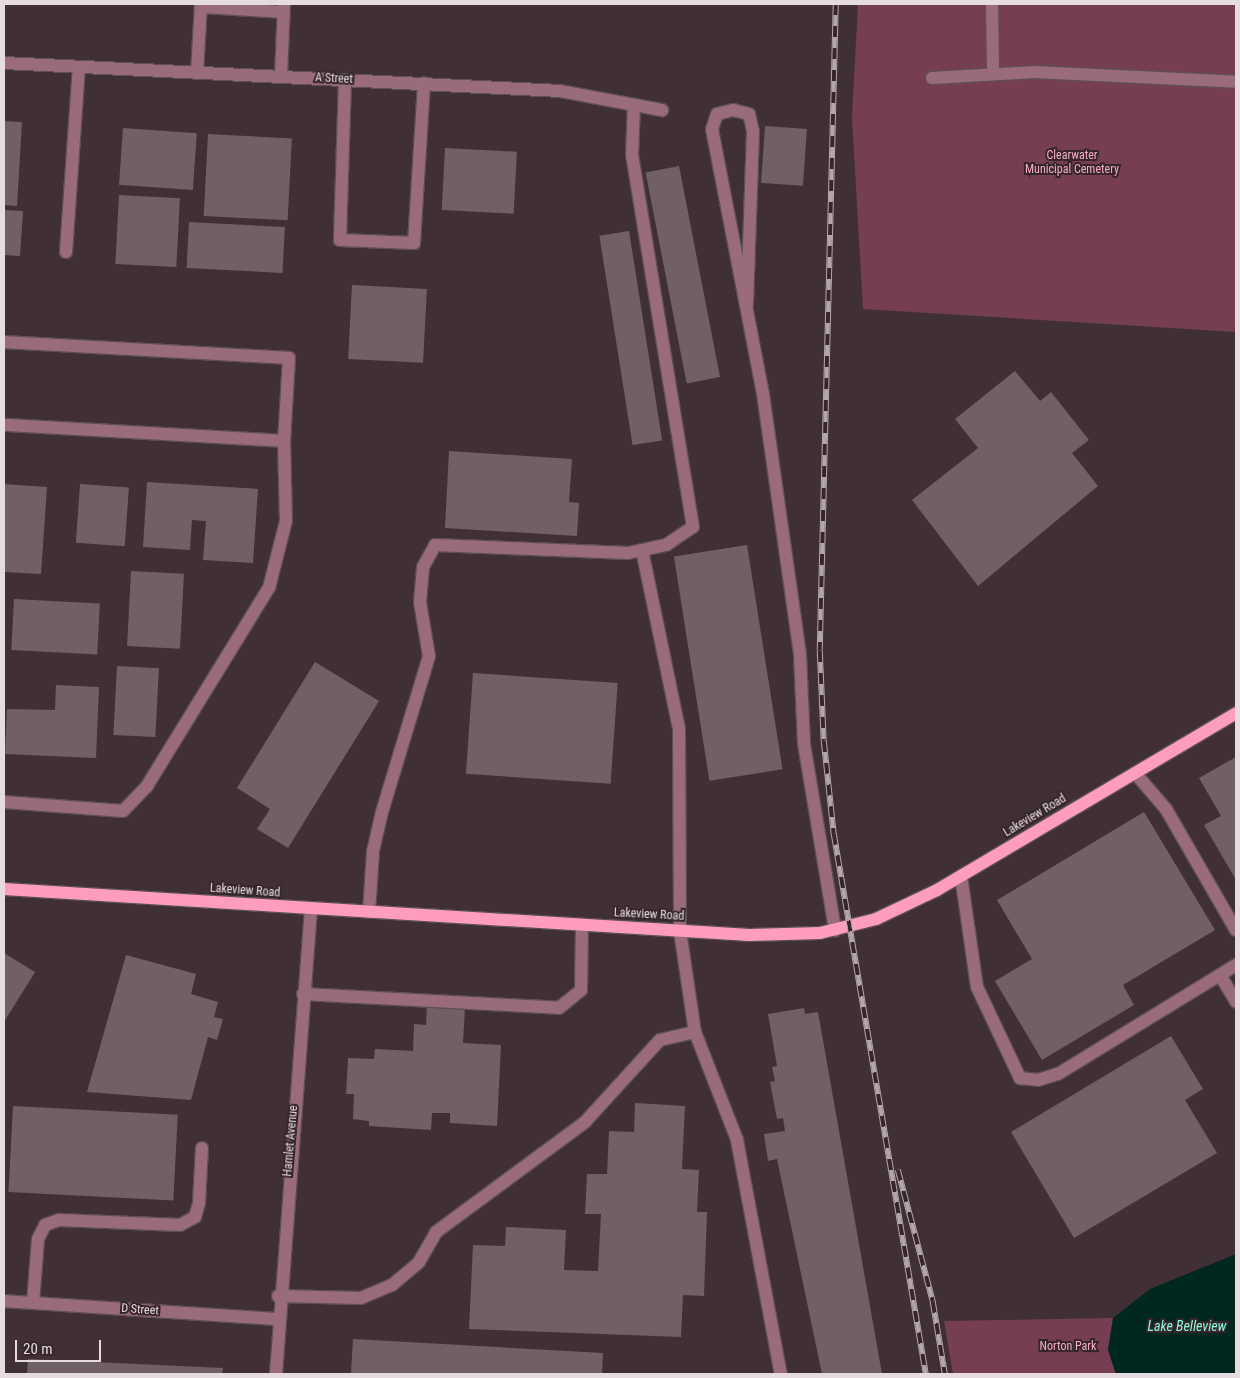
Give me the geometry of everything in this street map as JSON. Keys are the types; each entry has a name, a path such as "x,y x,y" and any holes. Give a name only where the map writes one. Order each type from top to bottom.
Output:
{"main road":[{"name":"Lakeview Road","path":"4,889 680,931 792,936 835,930 876,919 961,876 1236,713"}],"street":[{"path":"992,4 993,71"},
{"path":"197,73 201,6 284,8 280,76"},
{"name":"A Street","path":"4,63 560,91 662,110"},
{"path":"66,252 79,67"},
{"path":"932,78 993,71 1236,82"},
{"path":"345,80 340,240 414,243 424,84"},
{"path":"369,912 380,820 429,656 420,602 428,554 435,545 642,550 666,545 693,527 632,156 634,105"},
{"path":"747,304 753,131 749,114 733,110 717,114 712,129 747,304 800,655 804,744 835,930"},
{"path":"4,342 289,358 284,441 286,521 269,588 147,786 123,811 4,802"},
{"path":"4,425 284,441"},
{"path":"642,550 679,729 680,931 695,1032 737,1140 781,1374"},
{"path":"1135,773 1166,809 1236,930"},
{"path":"961,876 977,987 1020,1078 1038,1080 1058,1074 1236,965"},
{"name":"Hamlet Avenue","path":"276,1374 278,1296 310,909"},
{"path":"303,994 559,1008 580,990 582,925"},
{"path":"1220,975 1236,1002"},
{"path":"278,1296 361,1298 392,1285 419,1262 436,1232 585,1122 660,1040 695,1032"},
{"path":"33,1303 38,1239 45,1225 59,1220 180,1225 195,1217 199,1203 202,1148"},
{"name":"D Street","path":"4,1301 277,1319"}],"green space":[{"name":"Clearwater Municipal Cemetery","path":"858,4 1236,4 1236,332 863,309 852,117"},
{"name":"Norton Park","path":"1113,1318 1108,1350 1116,1374 953,1374 944,1321"}],"water":[{"name":"Lake Belleview","path":"1236,1254 1236,1374 1116,1374 1108,1350 1113,1318 1150,1289"}],"building":[{"path":"4,121 22,122 17,206 4,205"},
{"path":"765,126 807,129 803,186 761,183"},
{"path":"123,128 197,133 193,190 119,185"},
{"path":"208,134 292,138 288,220 204,216"},
{"path":"445,148 517,152 514,214 442,210"},
{"path":"679,166 720,377 687,384 646,172"},
{"path":"119,195 180,198 176,267 115,264"},
{"path":"4,210 23,211 20,256 4,255"},
{"path":"189,222 285,227 282,273 187,268"},
{"path":"629,231 662,440 633,445 599,236"},
{"path":"352,285 427,289 423,363 348,359"},
{"path":"1015,371 1040,401 1051,392 1089,440 1072,453 1098,486 978,586 912,500 978,448 955,419"},
{"path":"449,451 572,459 569,502 579,503 577,536 445,528"},
{"path":"147,482 258,489 253,563 203,560 206,521 192,520 190,550 143,547"},
{"path":"4,484 47,487 41,574 4,572"},
{"path":"80,484 129,487 125,546 76,543"},
{"path":"747,545 783,769 709,781 674,557"},
{"path":"131,571 184,574 180,649 127,646"},
{"path":"14,599 100,604 97,654 11,650"},
{"path":"315,662 379,701 288,848 257,829 270,809 237,788"},
{"path":"117,666 159,668 155,737 113,735"},
{"path":"473,673 618,683 611,784 466,774"},
{"path":"56,685 99,687 96,758 5,754 7,709 55,710"},
{"path":"1236,757 1236,880 1204,825 1221,816 1199,778"},
{"path":"1144,812 1215,930 1123,985 1134,1005 1042,1060 995,981 1032,959 997,900"},
{"path":"4,953 35,972 4,1022"},
{"path":"126,955 196,974 191,994 218,1002 214,1017 223,1019 217,1040 208,1037 191,1100 87,1092"},
{"path":"427,1005 465,1007 463,1043 501,1045 497,1126 450,1123 450,1113 432,1113 431,1130 369,1126 369,1121 353,1119 354,1094 346,1094 348,1058 374,1059 375,1049 413,1051 414,1024 426,1025"},
{"path":"804,1008 805,1014 818,1012 882,1374 822,1374 777,1159 768,1161 764,1134 785,1131 783,1118 777,1119 770,1082 775,1081 772,1067 777,1066 768,1014"},
{"path":"1171,1036 1203,1089 1185,1100 1217,1153 1074,1238 1011,1132"},
{"path":"635,1103 685,1106 682,1169 699,1170 697,1212 707,1212 704,1296 683,1295 681,1337 469,1329 473,1245 505,1246 506,1227 566,1230 564,1270 598,1271 601,1214 585,1214 587,1174 607,1174 609,1131 634,1132"},
{"path":"13,1106 178,1115 173,1201 8,1192"},
{"path":"353,1339 603,1353 602,1374 351,1374"},
{"path":"28,1359 223,1368 222,1374 27,1374"}],"railway":[{"path":"836,4 820,651 824,741 834,834 926,1374"},
{"path":"898,1170 933,1302 945,1374"}]}
